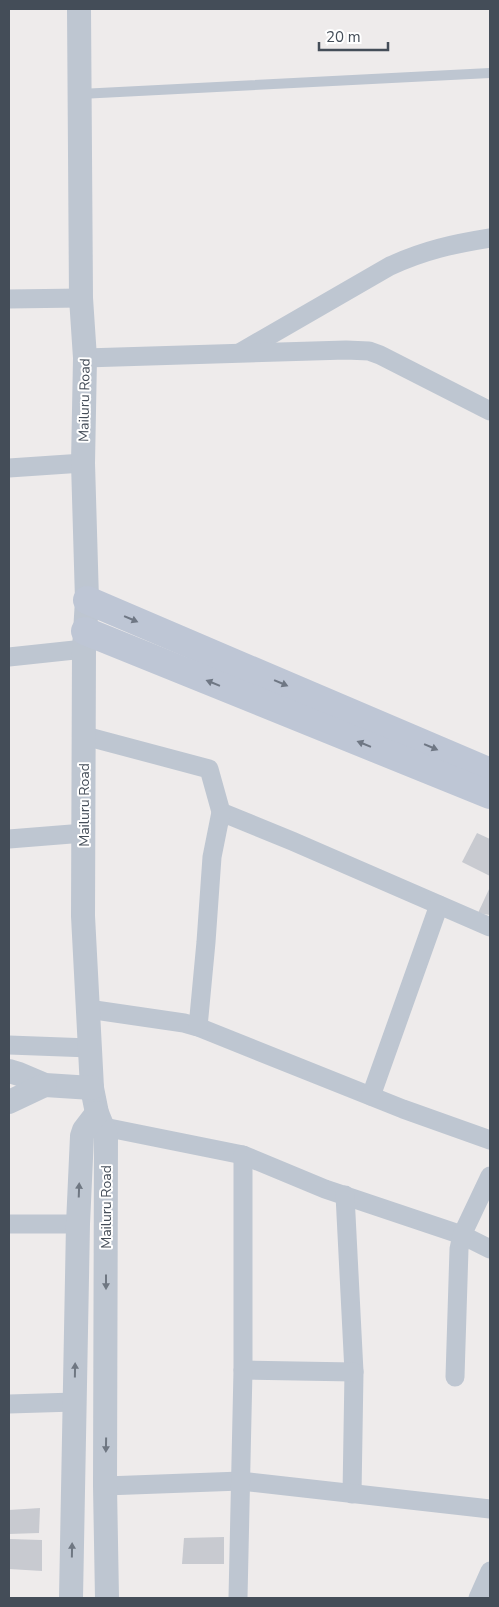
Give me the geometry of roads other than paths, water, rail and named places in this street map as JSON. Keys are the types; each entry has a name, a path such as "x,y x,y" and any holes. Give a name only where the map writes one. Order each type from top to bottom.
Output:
{"main road":[{"path":"87,600 490,772"},
{"path":"85,640 490,795"}],"street":[{"name":"Mailuru Road","path":"79,9 81,298 85,358 83,463 87,600 83,916 92,1088 96,1122 106,1138 105,1486 108,1598"},
{"path":"239,354 390,266 414,255 453,244 490,238"},
{"path":"9,299 81,298"},
{"path":"85,358 346,350 369,352 380,355 490,411"},
{"path":"9,468 83,463"},
{"path":"9,657 85,640"},
{"path":"85,736 209,769 221,812 212,857 198,1027"},
{"path":"221,812 490,928"},
{"path":"9,839 84,833"},
{"path":"371,1096 439,905"},
{"path":"88,1009 184,1023 198,1027 371,1096 490,1140"},
{"path":"9,1045 90,1048"},
{"path":"9,1071 45,1085 92,1088"},
{"path":"9,1102 45,1085"},
{"path":"71,1598 78,1224 82,1136 96,1122 243,1155 345,1195 462,1235 490,1249"},
{"path":"238,1598 243,1370 243,1155"},
{"path":"455,1377 458,1260 462,1235 490,1176"},
{"path":"345,1195 354,1372 352,1494"},
{"path":"9,1224 78,1224"},
{"path":"243,1370 354,1372"},
{"path":"9,1404 75,1402"},
{"path":"105,1486 241,1481 490,1509"},
{"path":"478,1598 490,1571"}],"lane":[{"path":"80,94 490,73"}]}
